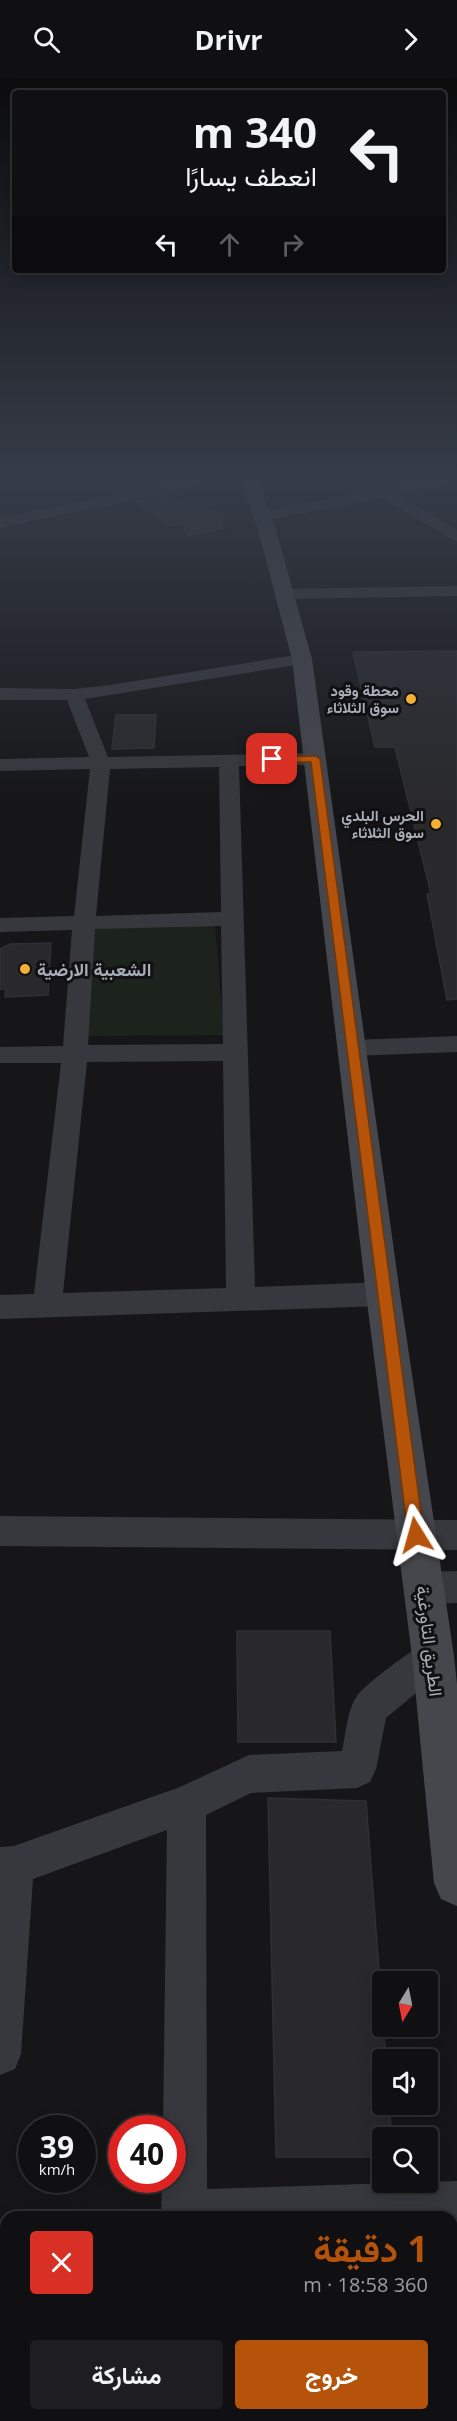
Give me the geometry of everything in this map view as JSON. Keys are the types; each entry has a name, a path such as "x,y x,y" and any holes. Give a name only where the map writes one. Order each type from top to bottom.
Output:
{"street":[{"name":"الطريق التاورغية","path":"283,588 302,658 416,1535 441,1587 433,1656 457,1883"},
{"path":"285,594 457,591"},
{"path":"0,694 74,695 302,658"},
{"path":"47,1305 75,1054 84,924 101,763 74,695"},
{"path":"0,765 316,759"},
{"path":"229,760 241,1298"},
{"path":"0,925 231,919"},
{"path":"352,1048 457,1044"},
{"path":"0,1055 235,1052"},
{"path":"0,1307 383,1294"},
{"path":"0,1531 457,1535"},
{"path":"0,2054 7,1866 187,1804 249,1773 357,1769 370,1708 433,1656"},
{"path":"184,2211 187,1804"},
{"path":"283,2211 457,2204"}],"shaded area":[{"path":"90,925 215,925 224,1035 82,1036"}],"building":[{"path":"457,651 457,999 447,1000 427,894 431,894 395,747 375,747 353,652"},
{"path":"116,715 156,715 154,748 112,749"},
{"name":"الشعبية الارضية","path":"51,943 48,995 5,997 6,989 0,989 0,949 10,944"},
{"path":"237,1631 330,1631 336,1742 238,1742"},
{"path":"268,1798 366,1801 379,1971 372,1971 372,2037 384,2037 385,2049 372,2049 372,2115 390,2115 391,2127 372,2127 372,2157 276,2157"}],"place":[{"name":"محطة وقود سوق الثلاثاء","path":"411,699"},
{"name":"الحرس البلدي سوق الثلاثاء","path":"436,824"},
{"name":"الشعبية الارضية","path":"25,969"}],"route":[{"path":"272,759 316,759 383,1294 416,1535"}]}
